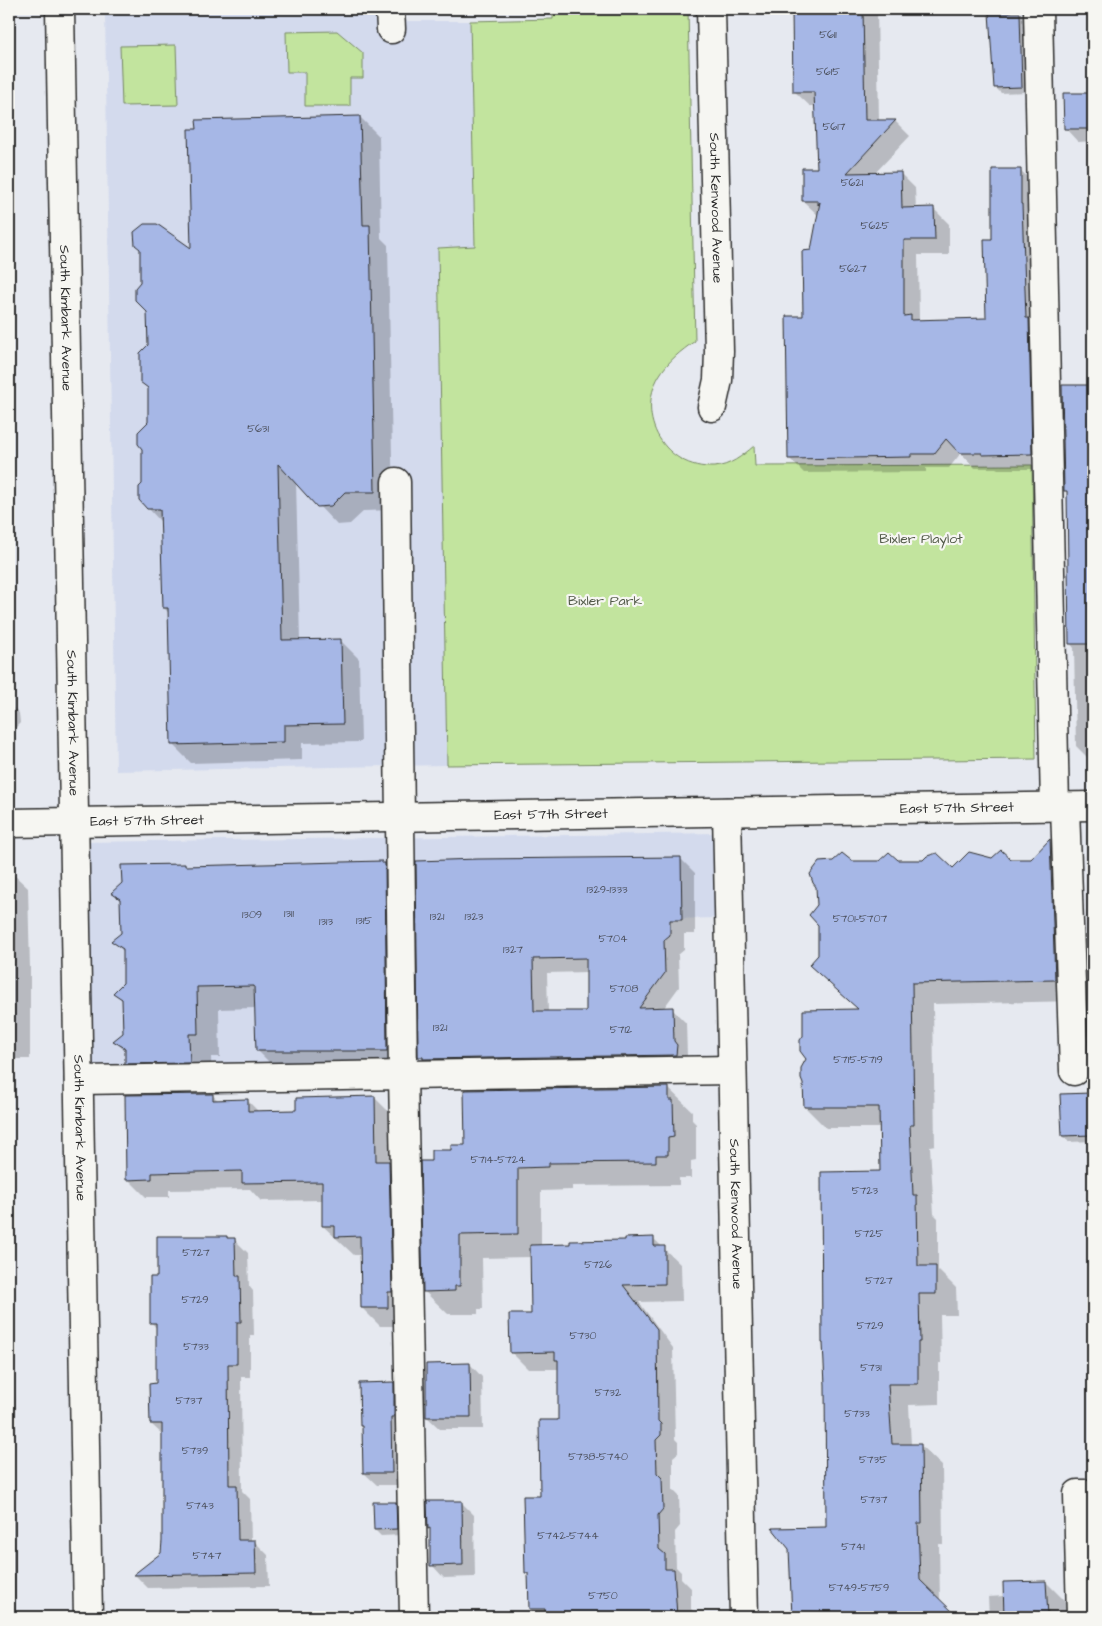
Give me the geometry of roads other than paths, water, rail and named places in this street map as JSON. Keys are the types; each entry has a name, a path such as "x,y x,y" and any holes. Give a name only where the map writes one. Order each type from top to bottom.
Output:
{"street":[{"name":"South Kimbark Avenue","path":"60,9 88,1617"},
{"name":"South Kenwood Avenue","path":"711,9 719,351 718,380 712,407"},
{"path":"1038,9 1060,807 1074,1070"},
{"path":"396,482 403,1075 414,1617"},
{"name":"East 57th Street","path":"9,823 1093,806"},
{"name":"South Kenwood Avenue","path":"726,812 744,1617"},
{"path":"79,1080 732,1070"},
{"path":"1081,1617 1078,1494 1093,1494"}],"park label":[{"name":"Bixler Playlot","path":"921,539"},
{"name":"Bixler Park","path":"605,601"}]}
